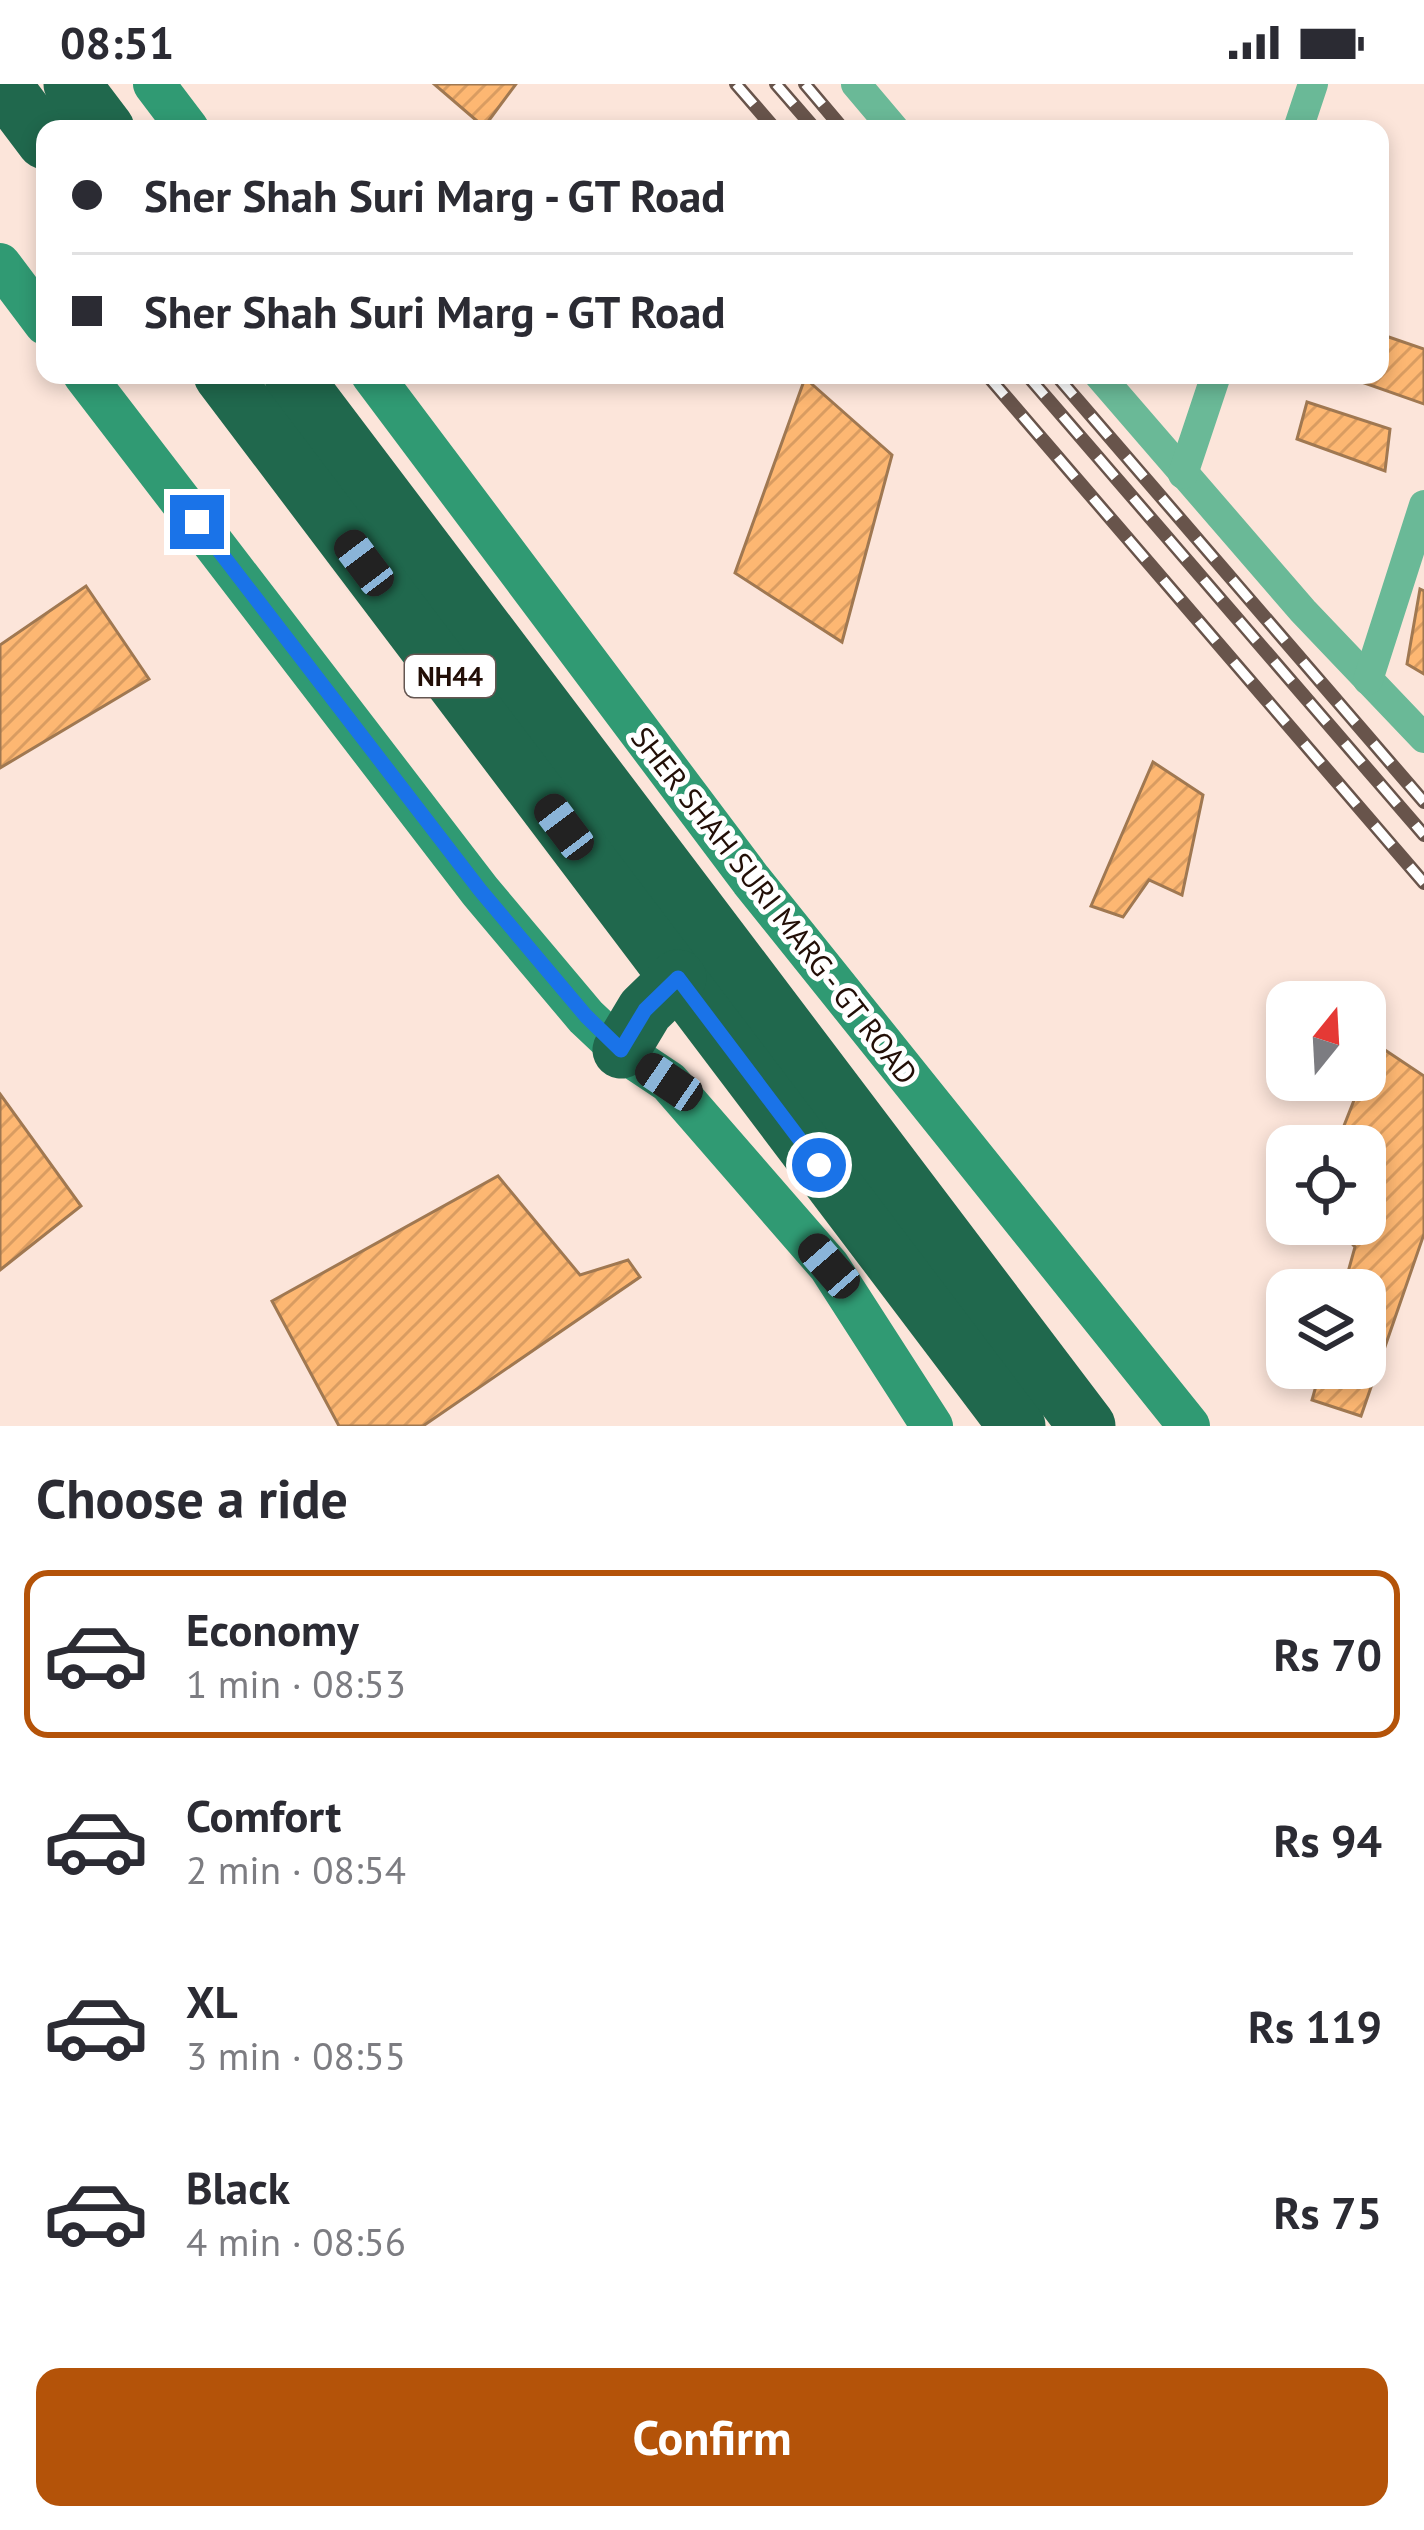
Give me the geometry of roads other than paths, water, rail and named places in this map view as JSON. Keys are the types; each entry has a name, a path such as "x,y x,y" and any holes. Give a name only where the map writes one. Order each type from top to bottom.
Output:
{"highway":[{"path":"2,84 36,129"},
{"name":"NH44","path":"229,384 1017,1426"},
{"name":"SHER SHAH SURI MARG - GT ROAD","path":"299,384 1087,1426"},
{"path":"621,1050 645,1010 678,978"}],"street":[{"path":"154,84 181,120"},
{"path":"856,84 886,120"},
{"path":"1301,120 1312,84"},
{"path":"0,264 36,312"},
{"path":"91,384 480,890 586,1016 621,1050 669,1082 829,1266 932,1426"},
{"name":"SHER SHAH SURI MARG - GT ROAD","path":"379,384 751,880 1189,1426"},
{"path":"1108,384 1303,611 1424,738"},
{"path":"1183,474 1213,384"},
{"path":"1368,680 1424,505"}],"railway":[{"path":"736,84 767,120"},
{"path":"776,84 807,120"},
{"path":"805,84 835,120"},
{"path":"995,384 1424,883"},
{"path":"1035,384 1424,835"},
{"path":"1064,384 1424,802"}]}
